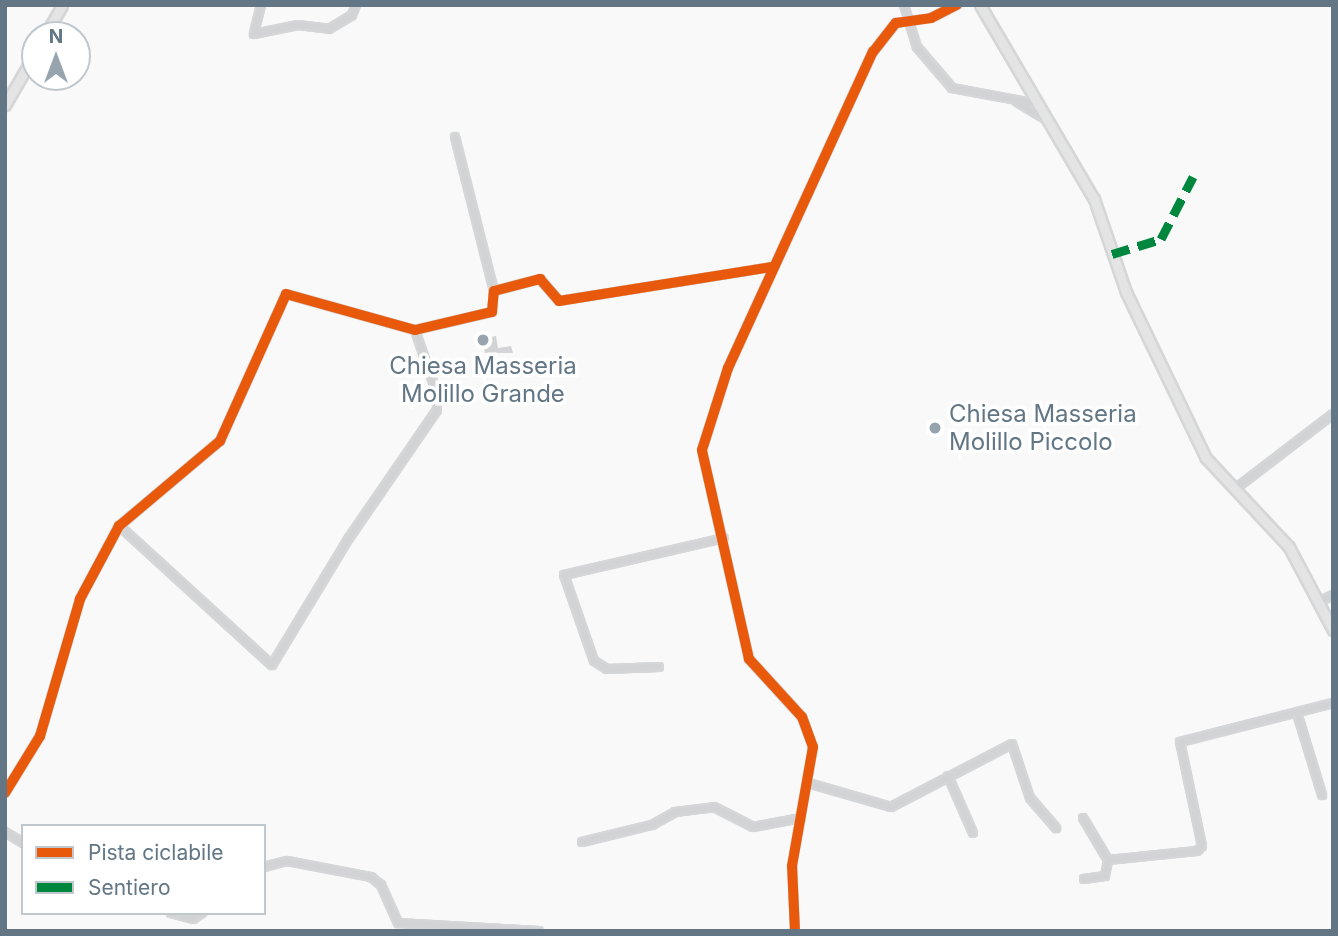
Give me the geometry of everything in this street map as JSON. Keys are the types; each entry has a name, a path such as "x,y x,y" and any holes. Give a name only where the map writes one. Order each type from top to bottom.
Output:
{"main road":[{"path":"53,21 62,5"},
{"path":"980,5 1094,199 1126,292 1206,458 1289,547 1333,630"},
{"path":"5,105 21,77"}],"street":[{"path":"261,5 254,34 298,24 329,29 352,15 356,5"},
{"path":"904,5 905,20 931,69 952,88 1040,104"},
{"path":"795,931 791,886 808,783 809,732 802,717 749,659 702,450 728,368 772,267 873,52 890,27 905,20 931,18 957,5"},
{"path":"1005,99 1050,122"},
{"path":"5,793 40,736 80,600 119,526 220,441 281,299 286,294 415,330 492,312 494,291 455,137"},
{"path":"494,291 542,279 551,298 559,301 772,267"},
{"path":"125,531 272,664 349,538 437,411 437,394 415,330"},
{"path":"1235,489 1333,414"},
{"path":"659,667 607,669 594,661 564,575 723,538"},
{"path":"1319,603 1333,595"},
{"path":"1108,860 1202,849 1180,742 1333,703"},
{"path":"1297,713 1322,794"},
{"path":"808,783 891,807 1012,744 1030,798 1056,828"},
{"path":"948,776 973,833"},
{"path":"582,842 652,825 675,812 714,807 753,827 801,818"},
{"path":"1083,818 1108,860 1105,876 1084,879"},
{"path":"5,832 21,842"},
{"path":"266,866 287,861 371,877 381,885 398,923 481,923 539,931"},
{"path":"178,915 193,919 199,915"}],"building":[{"path":"496,336 498,348 511,346 513,353 485,353 482,339"}],"marked path":[{"path":"1112,254 1161,239 1193,177"}],"cycle path":[{"path":"795,931 792,866 813,747 802,717 749,659 702,450 728,368 873,52 896,23 931,18 957,5"},
{"path":"5,793 40,736 80,599 119,526 220,441 286,294 415,330 492,312 494,291 540,279 559,301 772,267"}],"place":[{"name":"Chiesa Masseria Molillo Grande","path":"483,340"},
{"name":"Chiesa Masseria Molillo Piccolo","path":"935,428"}]}
